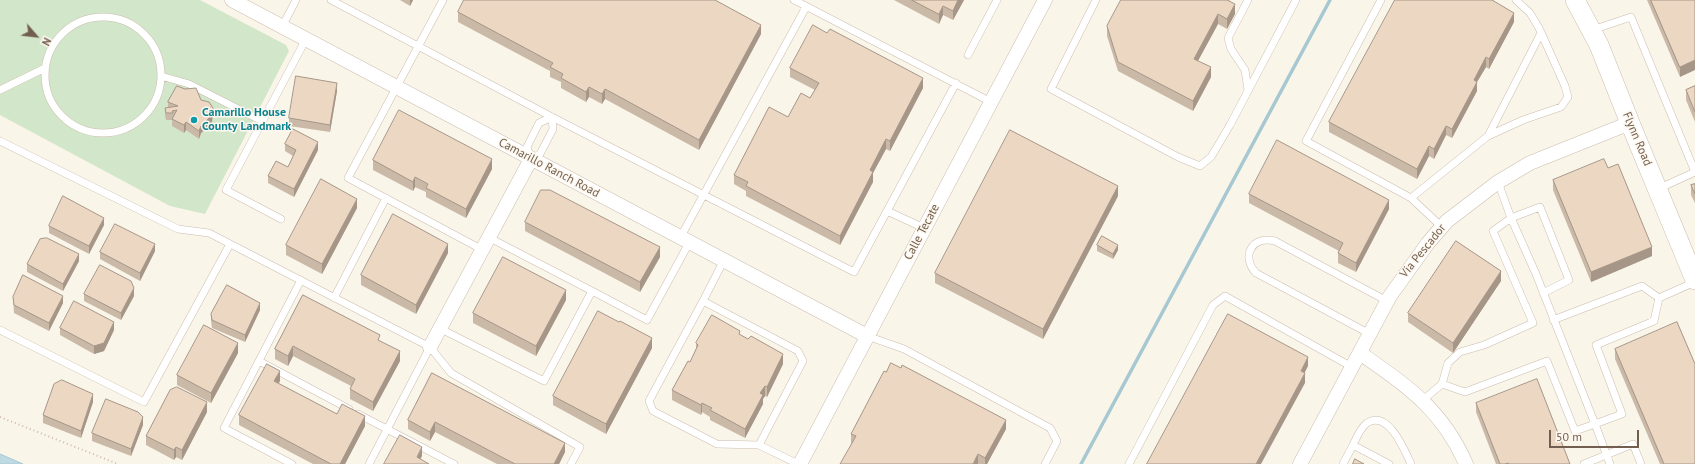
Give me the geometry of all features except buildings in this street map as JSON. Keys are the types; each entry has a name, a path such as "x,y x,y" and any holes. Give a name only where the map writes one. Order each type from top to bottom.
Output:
{"main road":[{"name":"Flynn Road","path":"1575,0 1592,30 1695,281"}],"street":[{"name":"Camarillo Ranch Road","path":"232,0 867,336"},
{"name":"Calle Tecate","path":"799,464 1045,0"},
{"name":"Via Pescador","path":"1300,464 1387,301 1402,276 1428,242 1442,227 1460,210 1498,182 1530,163 1630,123"},
{"path":"430,347 484,243 531,159"},
{"path":"1360,353 1423,400 1451,434 1466,464"}],"lane":[{"path":"282,27 296,0"},
{"path":"331,0 703,196 854,272 956,84"},
{"path":"443,0 348,178 386,198 592,291 648,320 685,240 703,196 806,7"},
{"path":"794,0 991,102"},
{"path":"968,55 997,0"},
{"path":"1096,0 1050,89 1178,157 1200,166 1211,157 1296,0"},
{"path":"1248,0 1228,38 1231,49 1245,70 1248,90"},
{"path":"1381,0 1306,141 1411,198 1442,227"},
{"path":"1411,198 1488,136 1524,120 1561,107 1568,97 1565,86 1541,33 1530,13 1516,0"},
{"path":"98,17 117,18 135,26 149,39 158,57 162,76 158,95 149,111 135,124 117,132 98,134 80,129 64,119 52,104 45,86 45,68 50,49 62,33 78,22 98,17"},
{"path":"1592,30 1631,17 1695,172 1658,189"},
{"path":"1488,136 1541,33"},
{"path":"281,219 226,190 306,39"},
{"path":"0,90 45,68"},
{"path":"162,76 189,84 262,122"},
{"path":"552,117 553,129 540,154 531,159 527,148 539,123 552,117"},
{"path":"0,141 178,229 209,233 430,347 451,373 580,447 571,464"},
{"path":"1498,182 1511,218 1543,293 1610,464"},
{"path":"334,298 386,198"},
{"path":"1423,400 1442,384 1448,363 1460,352 1484,345 1533,323 1493,231 1511,218 1540,207 1569,280 1543,293"},
{"path":"887,211 924,228"},
{"path":"1370,334 1256,273 1250,267 1249,258 1252,248 1257,241 1266,239 1275,241 1387,301"},
{"path":"0,330 144,402 230,244"},
{"path":"724,260 649,401 653,412 717,444 759,445 799,464"},
{"path":"292,464 224,428 301,280"},
{"path":"1659,298 1695,281"},
{"path":"1553,320 1642,286 1659,298"},
{"path":"439,328 544,381 592,291"},
{"path":"1129,464 1213,305 1225,296 1352,367"},
{"path":"1442,384 1465,392 1547,361 1575,431 1622,414 1596,345 1654,321 1659,298"},
{"path":"703,301 798,351 803,361 759,445"},
{"path":"867,336 904,349 1050,428 1057,441 1045,464"},
{"path":"369,464 430,347"},
{"path":"259,361 387,430 454,464"},
{"path":"1343,464 1362,428 1368,422 1375,421 1384,423 1394,431 1411,464"},
{"path":"1353,444 1389,464"},
{"path":"1584,464 1607,456 1633,444 1641,464"}],"path":[{"path":"0,417 118,464"}],"green space":[{"path":"0,0 200,0 286,45 289,51 205,214 170,206 0,115"}],"water":[{"path":"0,454 23,464 0,464"}],"waterway":[{"path":"1081,464 1330,0"}],"place":[{"name":"Camarillo House County Landmark","path":"194,120"}]}
